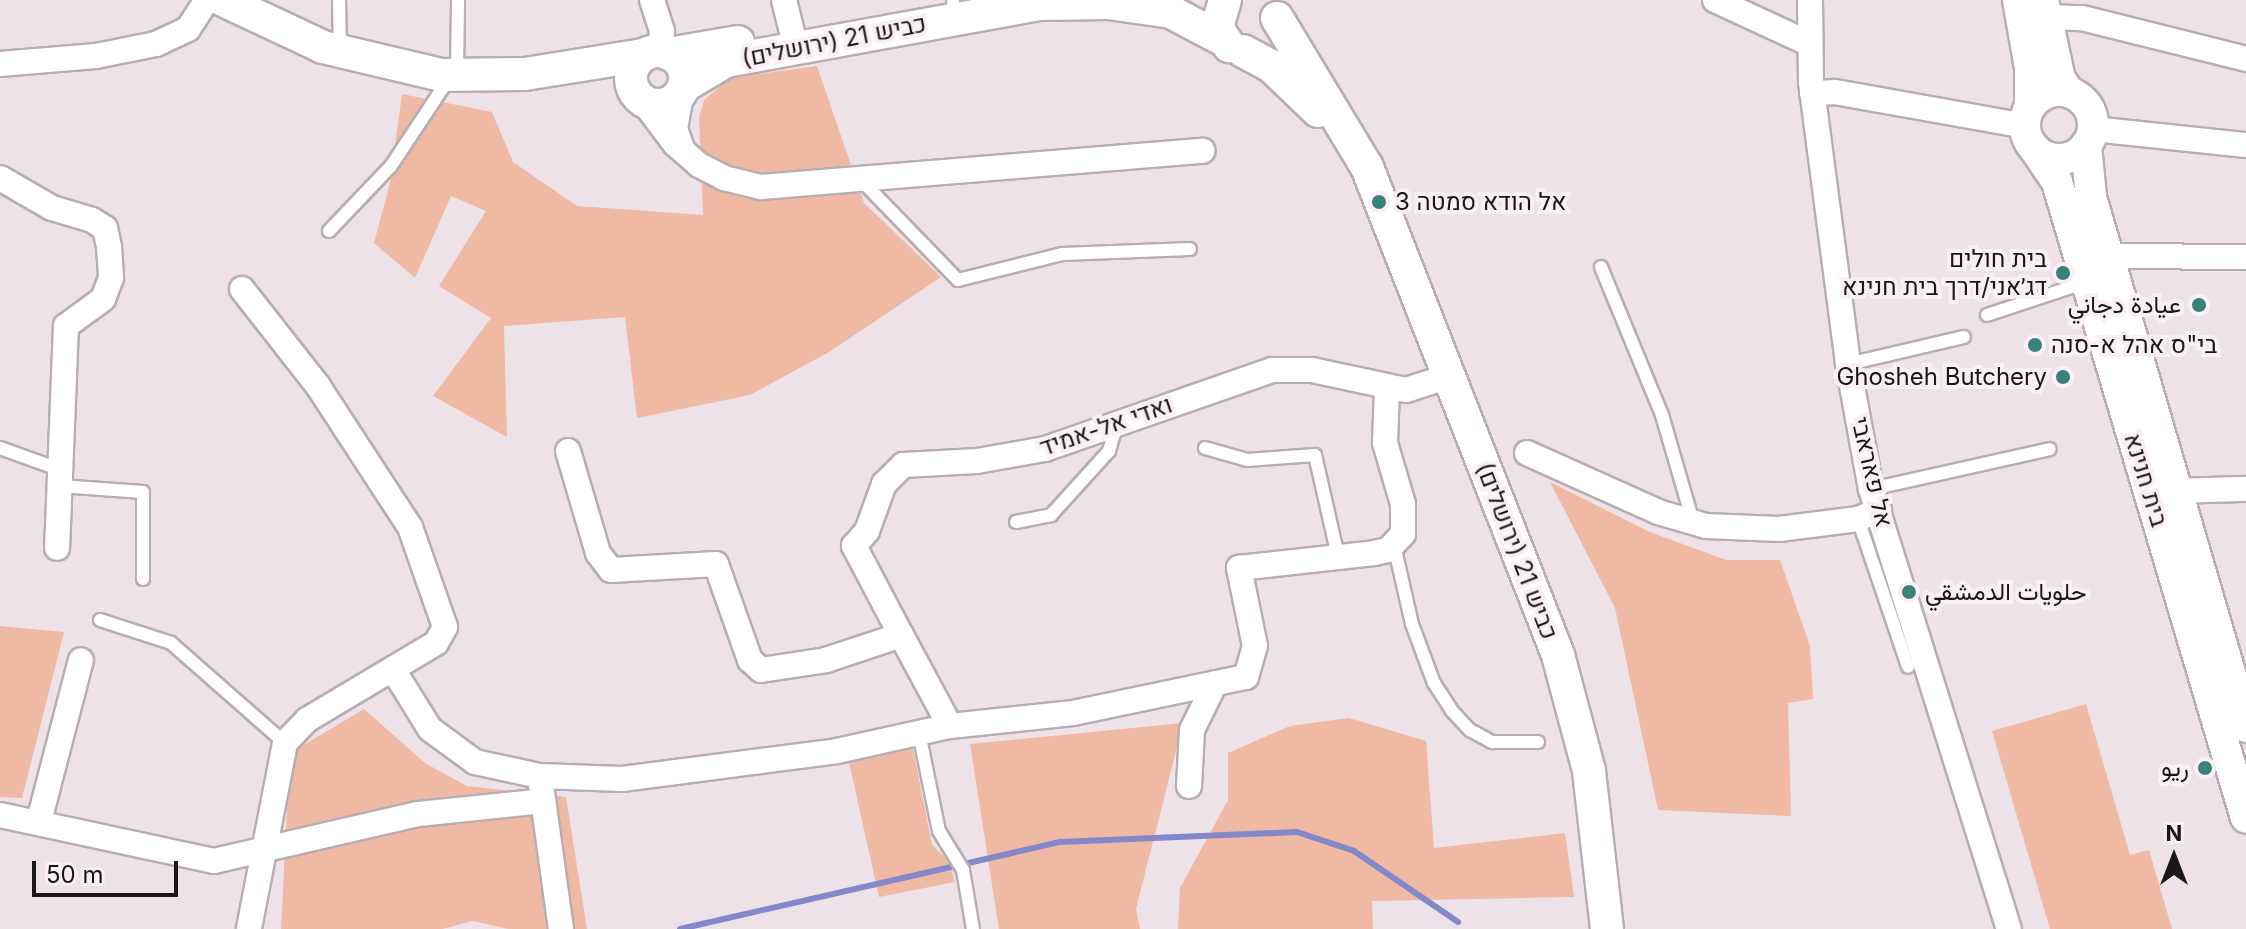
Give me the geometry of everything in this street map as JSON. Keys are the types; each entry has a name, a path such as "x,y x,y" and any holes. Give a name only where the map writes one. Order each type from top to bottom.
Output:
{"main road":[{"name":"כביש 21 (ירושלים)","path":"223,0 291,35 340,52 454,76 525,74 581,78 641,100"},
{"path":"1225,0 1217,16 1232,45 1271,41 1276,7"},
{"name":"כביש 21 (ירושלים)","path":"525,74 792,32 956,1"},
{"name":"כביש 21 (ירושלים)","path":"683,89 726,61 1041,4 1095,2 1171,12 1271,66 1320,112 1375,186"},
{"name":"כביש 21 (ירושלים)","path":"1276,7 1288,43 1343,121 1375,186 1564,673 1589,771 1607,929"},
{"path":"657,53 683,67 683,89 663,105 641,100 630,78 657,53"}],"street":[{"path":"0,64 96,56 156,44 188,29 207,0"},
{"path":"652,0 662,31 657,53"},
{"path":"784,0 792,32"},
{"path":"1715,0 1808,43"},
{"name":"אל פאראבי","path":"1810,0 1808,43 1812,93 1869,506 2009,929"},
{"path":"2018,0 2030,68 2030,127 2055,158 2067,158 2090,137 2246,145"},
{"path":"2090,137 2088,106 2069,92 2060,79 2045,8 2246,59"},
{"path":"683,89 675,129 691,159"},
{"path":"1812,93 1835,92 2030,127"},
{"path":"2030,127 2049,93 2069,92"},
{"path":"641,100 691,159 749,185 862,181 1203,151"},
{"name":"בית חנינא","path":"2030,127 2057,182 2246,818"},
{"name":"בית חנינא","path":"2090,137 2087,176 2177,491 2234,647 2246,727"},
{"path":"0,178 52,208 92,220 105,228 109,247 111,278 103,299 66,326 57,548"},
{"path":"2109,256 2246,257"},
{"path":"242,289 370,461 410,527 438,595 445,627 436,643 394,671 307,720 285,743 249,929"},
{"name":"ואדי אל-אמיד","path":"901,635 854,546 867,531 891,472 903,465 977,461 1045,449 1116,427 1272,370 1312,370 1387,388 1415,389 1449,376"},
{"path":"394,671 430,729 475,762 539,776 622,779 703,771 950,726 1073,713 1246,677 1255,646 1239,568 1338,556 1394,545 1405,521 1385,443 1387,388"},
{"path":"568,451 598,553 611,570 716,564 750,660 761,670 826,660 901,635 950,726"},
{"path":"1527,453 1658,512 1693,522 1779,529 1869,506"},
{"path":"2177,491 2246,489"},
{"path":"39,821 81,660"},
{"path":"1189,786 1192,730 1215,683"},
{"path":"539,776 561,929"},
{"path":"0,815 214,861 418,814 543,801"}],"lane":[{"path":"339,0 340,52"},
{"path":"329,231 391,166 454,76 458,0"},
{"path":"862,181 958,280 1062,254 1190,249"},
{"path":"1601,267 1662,415 1693,522"},
{"path":"1987,315 2087,282"},
{"path":"1848,364 1964,337"},
{"path":"1016,522 1051,515 1109,451 1116,427"},
{"path":"0,448 61,478 143,492 143,579"},
{"path":"1205,448 1247,460 1315,455 1338,556"},
{"path":"1908,667 1869,506 2050,449"},
{"path":"1394,545 1412,624 1434,683 1452,711 1470,730 1492,742 1538,742"},
{"path":"100,620 171,643 285,743"},
{"path":"919,733 939,831 963,870 973,929"}],"shaded area":[{"path":"817,66 864,203 941,277 829,352 750,395 637,418 625,317 504,326 507,437 433,396 491,318 439,286 486,211 451,196 415,278 374,243 390,183 402,94 492,112 513,162 577,206 703,215 699,117 704,100 730,78"},
{"path":"1550,482 1650,532 1726,560 1780,560 1810,646 1813,699 1788,703 1791,816 1658,810 1615,608"},
{"path":"0,626 64,632 22,798 0,797"},
{"path":"2086,704 2130,855 2149,850 2172,929 2050,929 1992,731"},
{"path":"364,709 425,763 467,786 566,797 587,929 508,929 473,921 442,929 281,929 290,753"},
{"path":"1349,718 1426,741 1434,848 1565,833 1574,897 1372,901 1373,929 1178,929 1180,888 1228,800 1228,753 1290,726"},
{"path":"1183,723 1136,909 1140,929 999,929 970,744"},
{"path":"913,749 932,845 948,860 955,882 879,897 849,762"}],"waterway":[{"path":"680,929 1060,842 1297,832 1354,851 1458,922"}],"place":[{"name":"אל הודא סמטה 3","path":"1379,202"},
{"name":"בית חולים דג׳אני/דרך בית חנינא","path":"2063,273"},
{"name":"عيادة دجاني","path":"2199,305"},
{"name":"בי\"ס אהל א-סנה","path":"2035,345"},
{"name":"Ghosheh Butchery","path":"2063,377"},
{"name":"حلويات الدمشقي","path":"1909,592"},
{"name":"ريو","path":"2205,768"}]}
